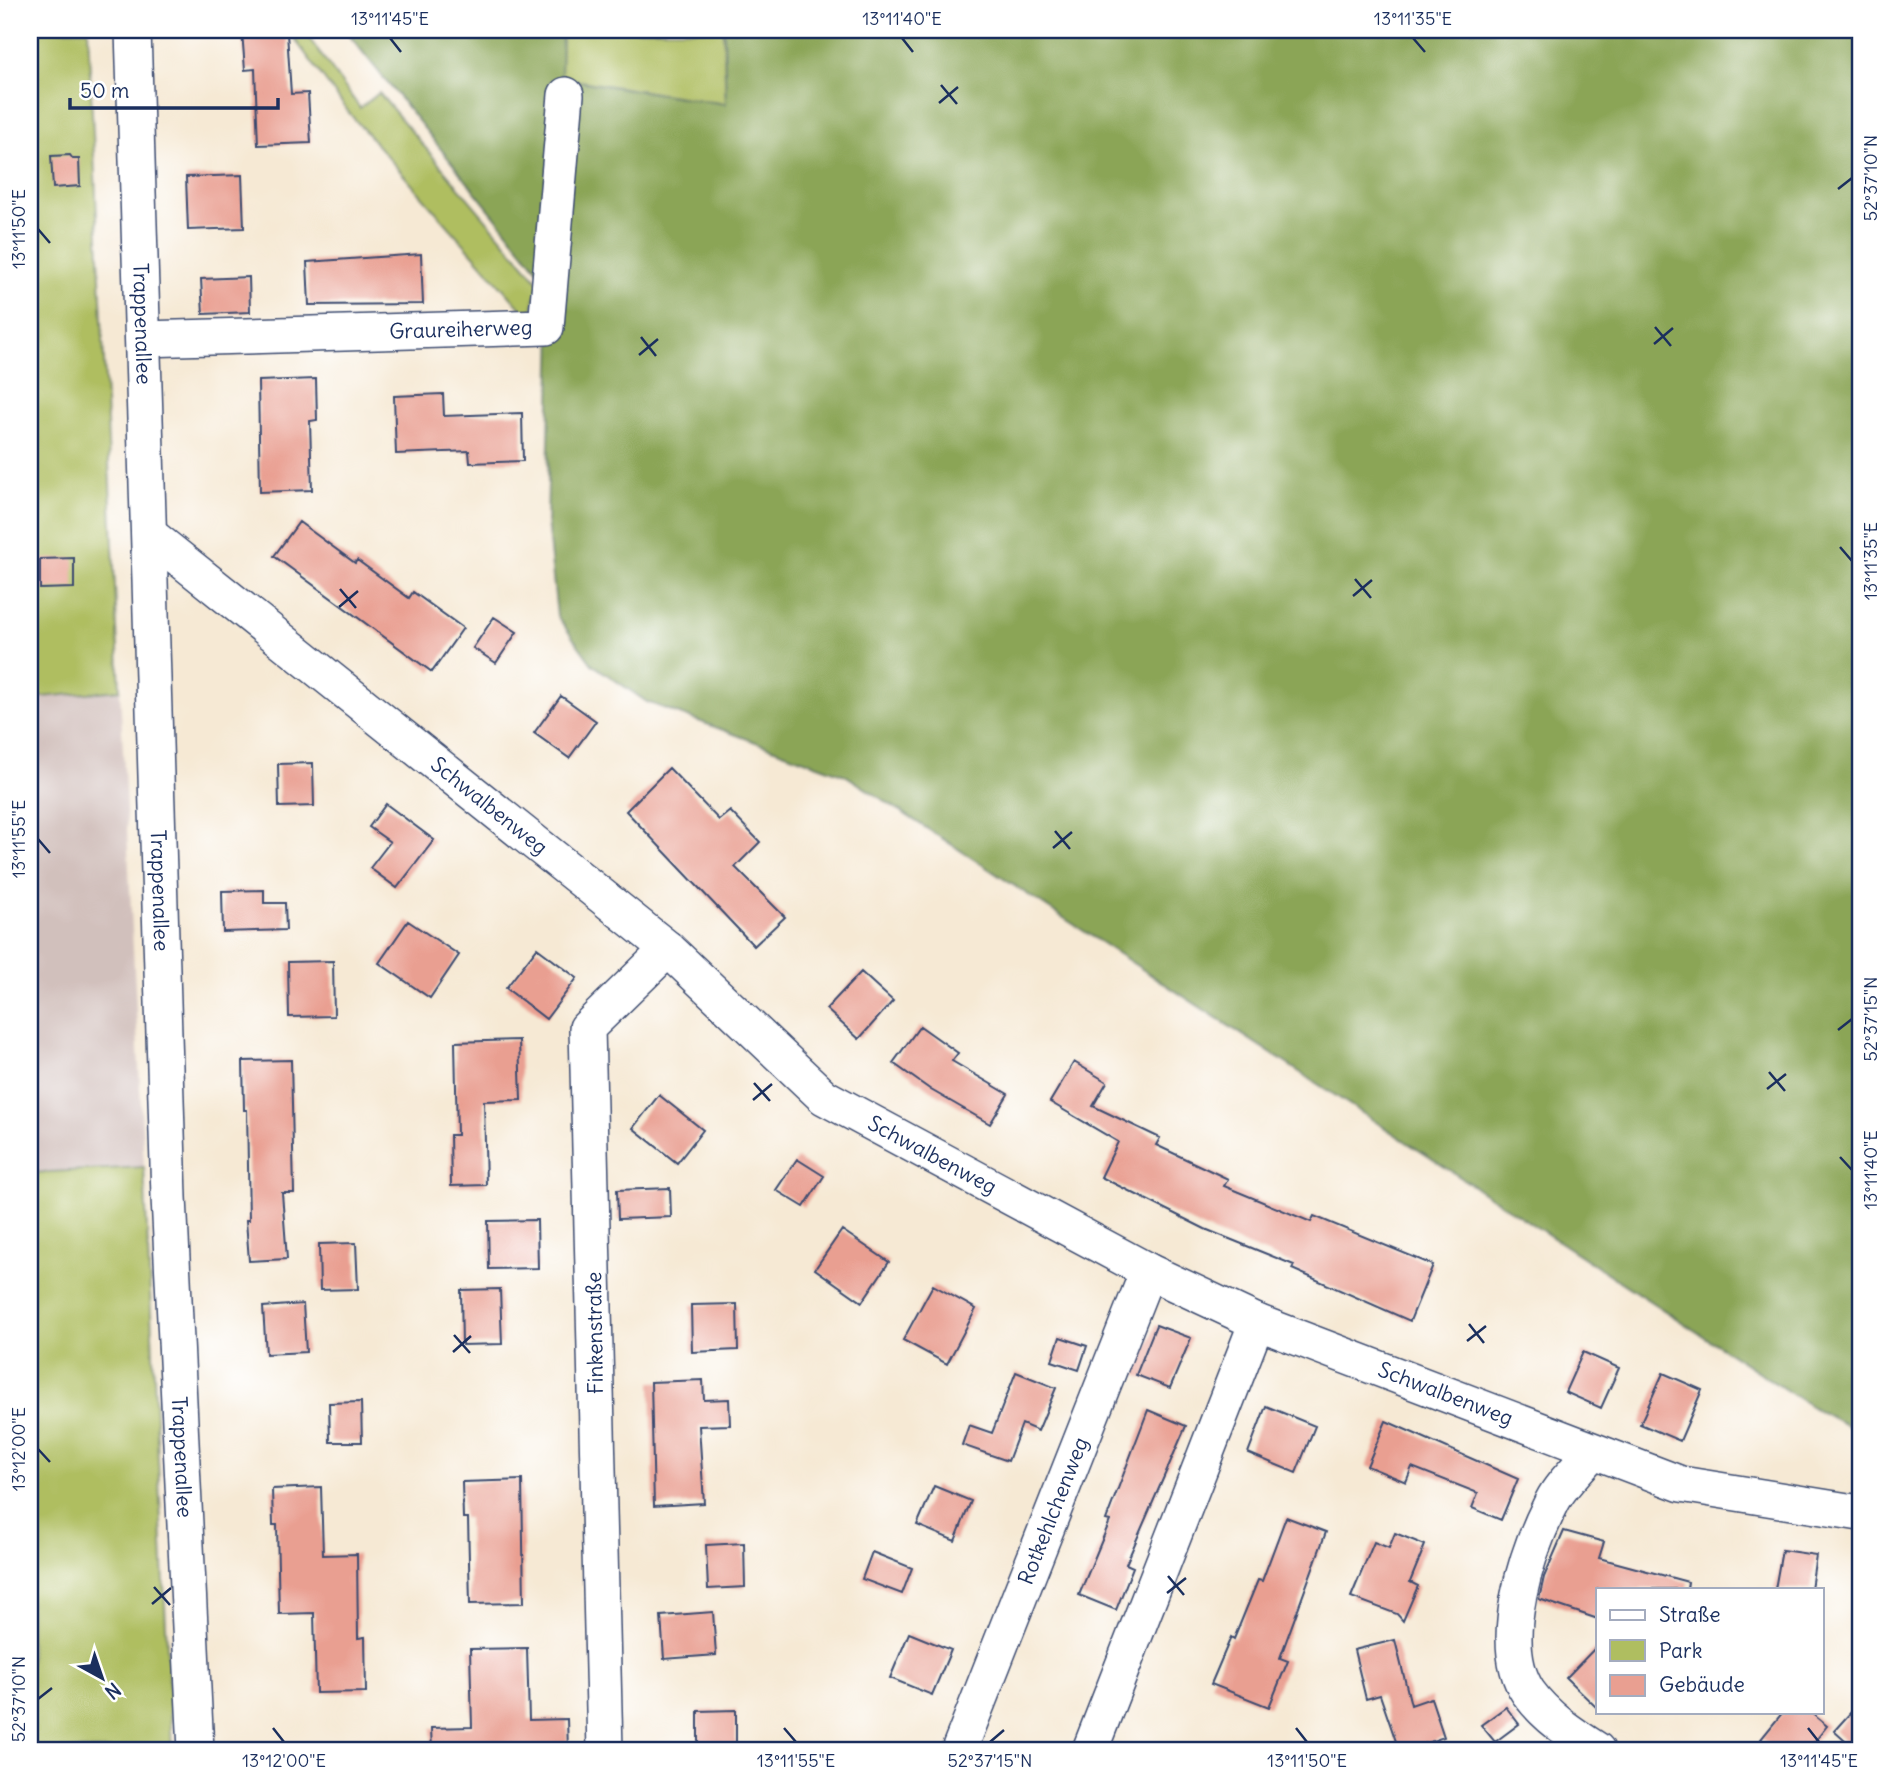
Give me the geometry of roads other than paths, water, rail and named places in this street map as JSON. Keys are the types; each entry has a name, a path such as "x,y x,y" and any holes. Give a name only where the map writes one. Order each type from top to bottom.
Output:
{"street":[{"name":"Trappenallee","path":"133,30 169,1197 196,1750"},
{"name":"Graureiherweg","path":"143,339 546,327 566,94"},
{"name":"Schwalbenweg","path":"150,535 667,949 824,1097 1148,1271 1257,1322 1681,1484 1860,1513"},
{"name":"Finkenstraße","path":"605,1750 587,1028 667,949"},
{"name":"Rotkehlchenweg","path":"959,1750 1148,1271"},
{"path":"1090,1750 1257,1322"},
{"path":"1592,1452 1553,1500 1521,1576 1514,1629 1518,1662 1527,1690 1560,1725 1597,1750"}]}
